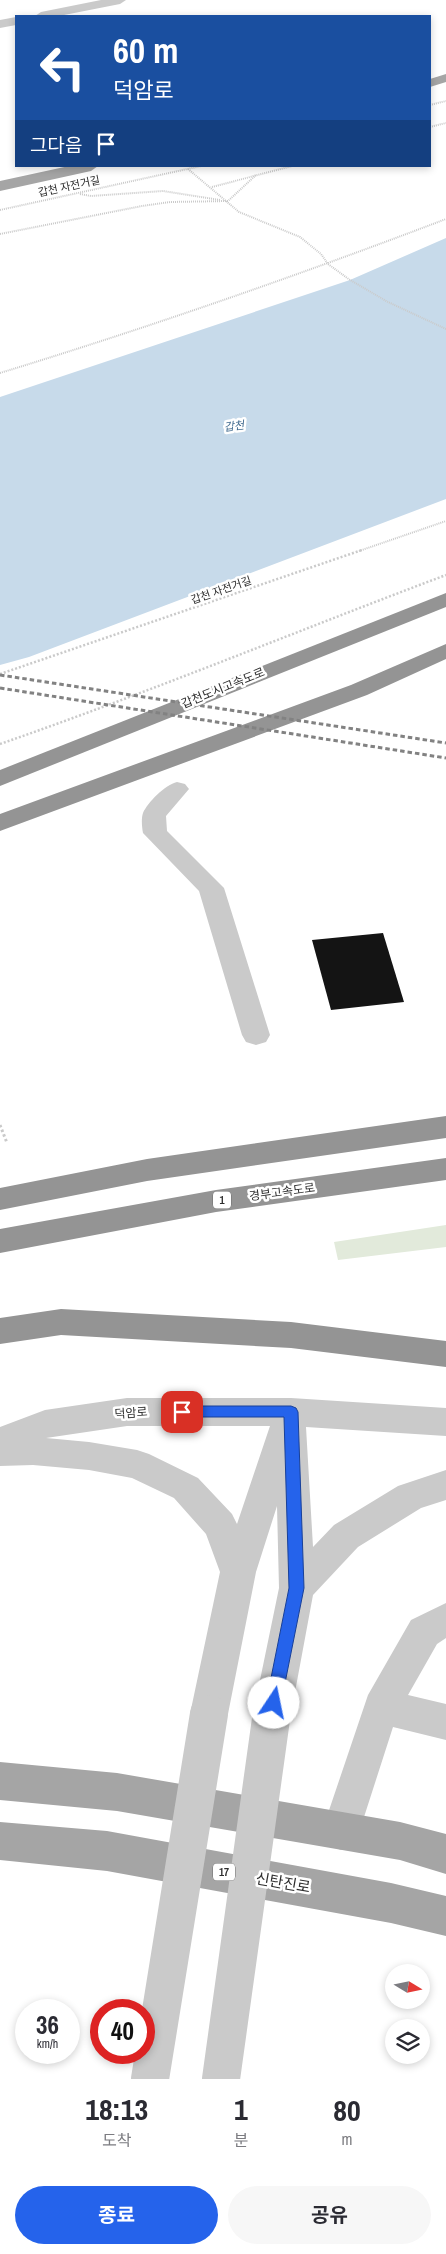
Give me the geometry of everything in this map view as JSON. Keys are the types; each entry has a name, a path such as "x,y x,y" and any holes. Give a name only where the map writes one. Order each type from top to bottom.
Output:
{"highway":[{"name":"갑천도시고속도로","path":"0,779 446,599"},
{"path":"0,823 359,690 446,651"},
{"path":"0,1199 147,1170 446,1127"},
{"name":"경부고속도로","path":"0,1241 216,1201 446,1169"},
{"path":"0,1331 70,1323 291,1335 446,1354"}],"main road":[{"path":"431,84 446,78"},
{"path":"0,186 86,167"},
{"path":"0,1781 118,1792 400,1841 446,1854"},
{"name":"신탄진로","path":"0,1841 107,1851 391,1903 446,1916"}],"street":[{"path":"46,15 120,0"},
{"path":"0,24 15,21"},
{"path":"177,789 154,815 155,833 211,888 256,1035"},
{"name":"덕암로","path":"0,1441 44,1424 127,1412 291,1412 446,1422"},
{"path":"150,2079 209,1714 238,1572 291,1412"},
{"path":"221,2079 270,1718 297,1588 291,1412"},
{"path":"0,1452 33,1451 89,1456 137,1464 186,1488 220,1525 238,1572"},
{"path":"297,1588 346,1536 410,1497 446,1485"},
{"path":"341,1831 381,1707 424,1632 446,1619"},
{"path":"381,1707 446,1722"}],"path":[{"path":"431,105 446,101"},
{"path":"431,127 446,123"},
{"name":"갑천 자전거길","path":"0,210 196,167"},
{"path":"211,187 288,167"},
{"path":"188,169 239,212 300,237 321,254 328,264 388,302 446,329"},
{"path":"0,234 164,202 226,202 238,194 250,178 256,175"},
{"path":"79,193 91,196 163,191 226,202"},
{"path":"0,373 72,351 328,264 446,219"},
{"name":"갑천 자전거길","path":"0,674 446,521"},
{"path":"0,744 118,703 281,637 446,575"},
{"path":"0,1125 7,1143"}],"green space":[{"path":"446,1225 446,1247 338,1260 334,1242"}],"water":[{"name":"갑천","path":"446,238 446,499 29,657 0,665 0,397 350,280"}],"building":[{"path":"383,933 404,1002 331,1010 312,940"}],"railway":[{"path":"0,675 446,743"},
{"path":"0,688 446,758"}],"route":[{"path":"182,1412 291,1412 297,1588 274,1703"}]}
